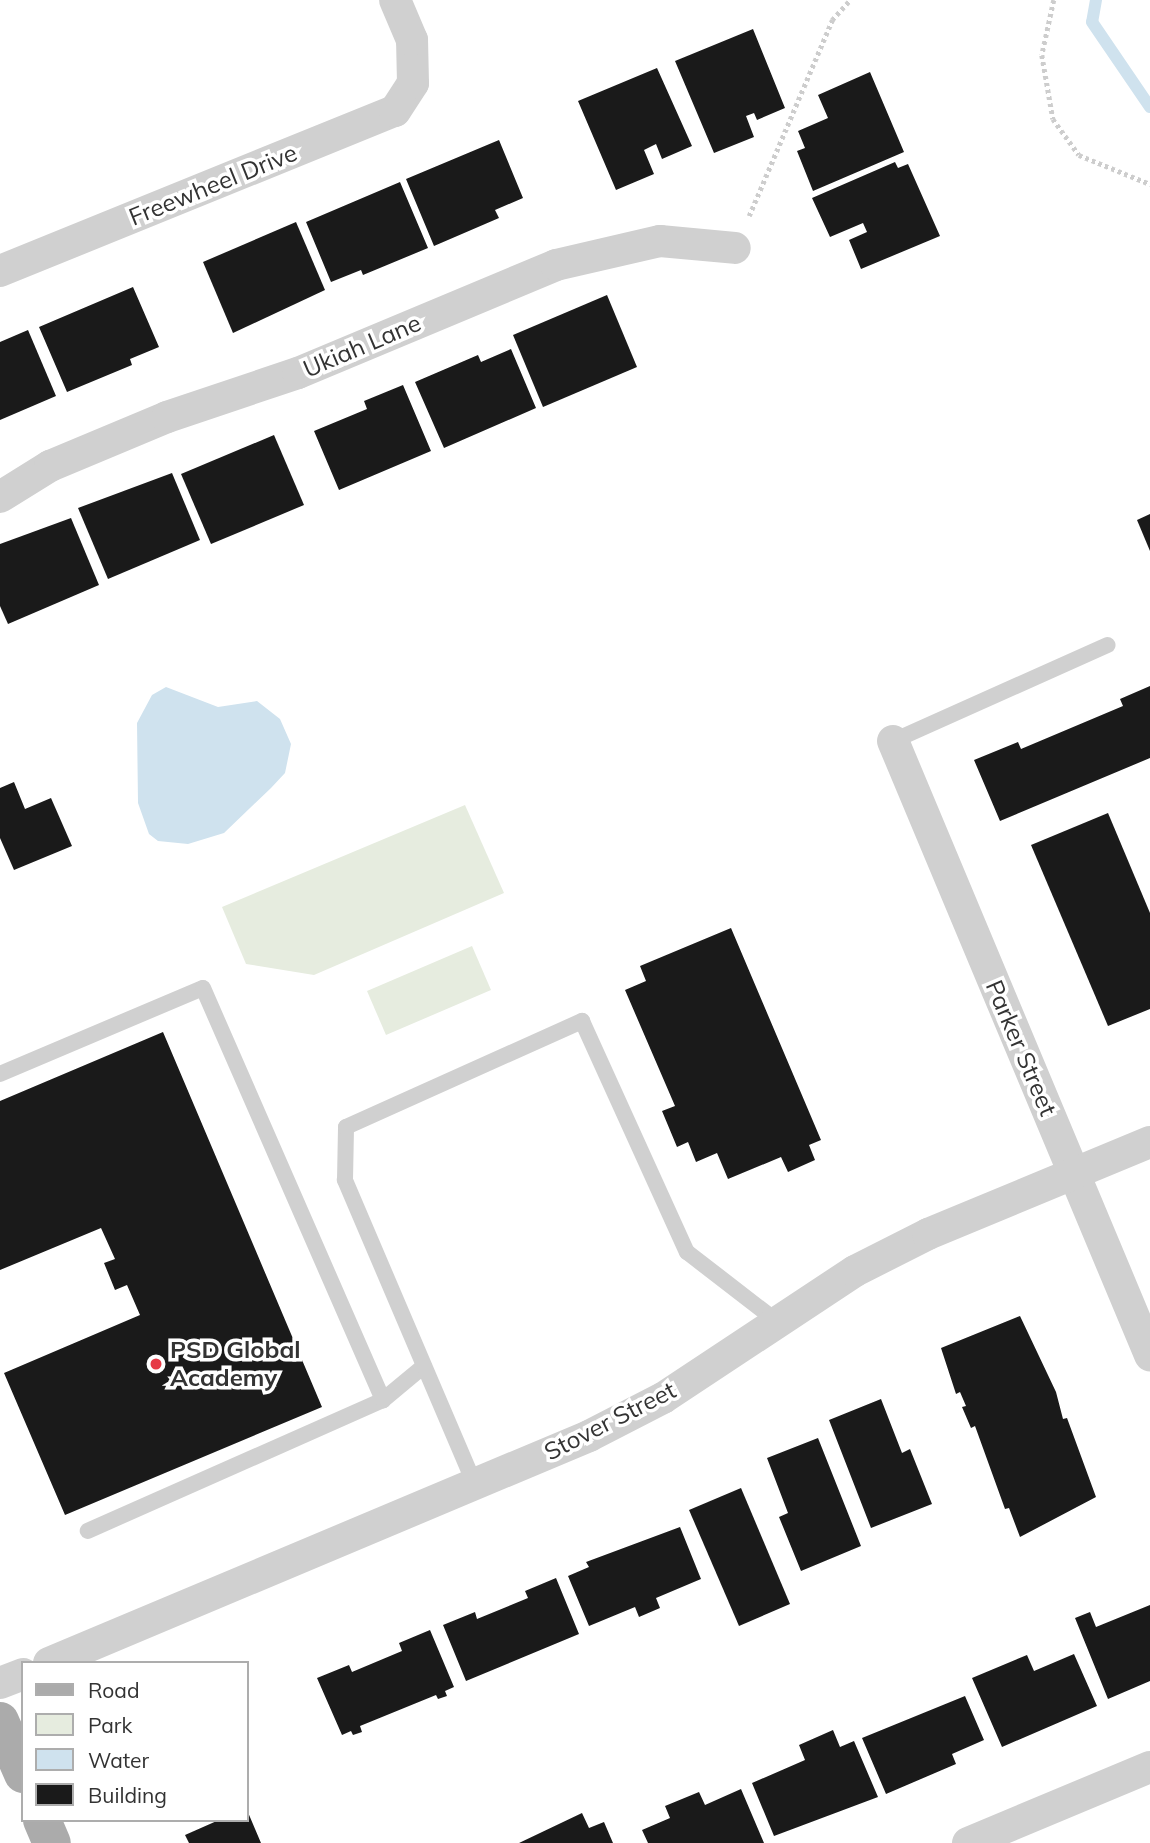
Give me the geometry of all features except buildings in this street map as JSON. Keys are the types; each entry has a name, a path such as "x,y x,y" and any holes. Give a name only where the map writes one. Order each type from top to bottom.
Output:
{"main road":[{"path":"0,1721 21,1769"},
{"path":"43,1822 52,1843"}],"street":[{"name":"Freewheel Drive","path":"0,271 395,111 413,83 412,40 395,0"},
{"name":"Ukiah Lane","path":"0,497 62,461 167,417 298,373 556,265 660,241 735,248"},
{"name":"Parker Street","path":"893,741 1150,1355"},
{"name":"Stover Street","path":"54,1661 589,1436 663,1398 775,1320 855,1271 928,1234 1150,1142"},
{"path":"0,1683 21,1675"},
{"path":"968,1843 1150,1767"}],"lane":[{"path":"893,741 1108,645"},
{"path":"0,1074 203,988 383,1400"},
{"path":"475,1485 345,1180 346,1126 582,1021 687,1252 775,1320"},
{"path":"88,1531 383,1400 424,1366"}],"path":[{"path":"735,248 832,20 850,0"},
{"path":"1054,0 1042,55 1053,119 1079,155 1150,184"}],"green space":[{"path":"465,805 504,893 314,975 246,964 222,907"},
{"path":"472,946 491,990 386,1035 367,991"}],"water":[{"path":"166,687 218,707 257,701 280,719 291,744 285,773 271,788 224,833 188,844 158,841 149,834 138,803 137,723 152,695"}],"waterway":[{"path":"1096,0 1092,22 1150,107"}],"place":[{"name":"PSD Global Academy","path":"156,1364"}]}
